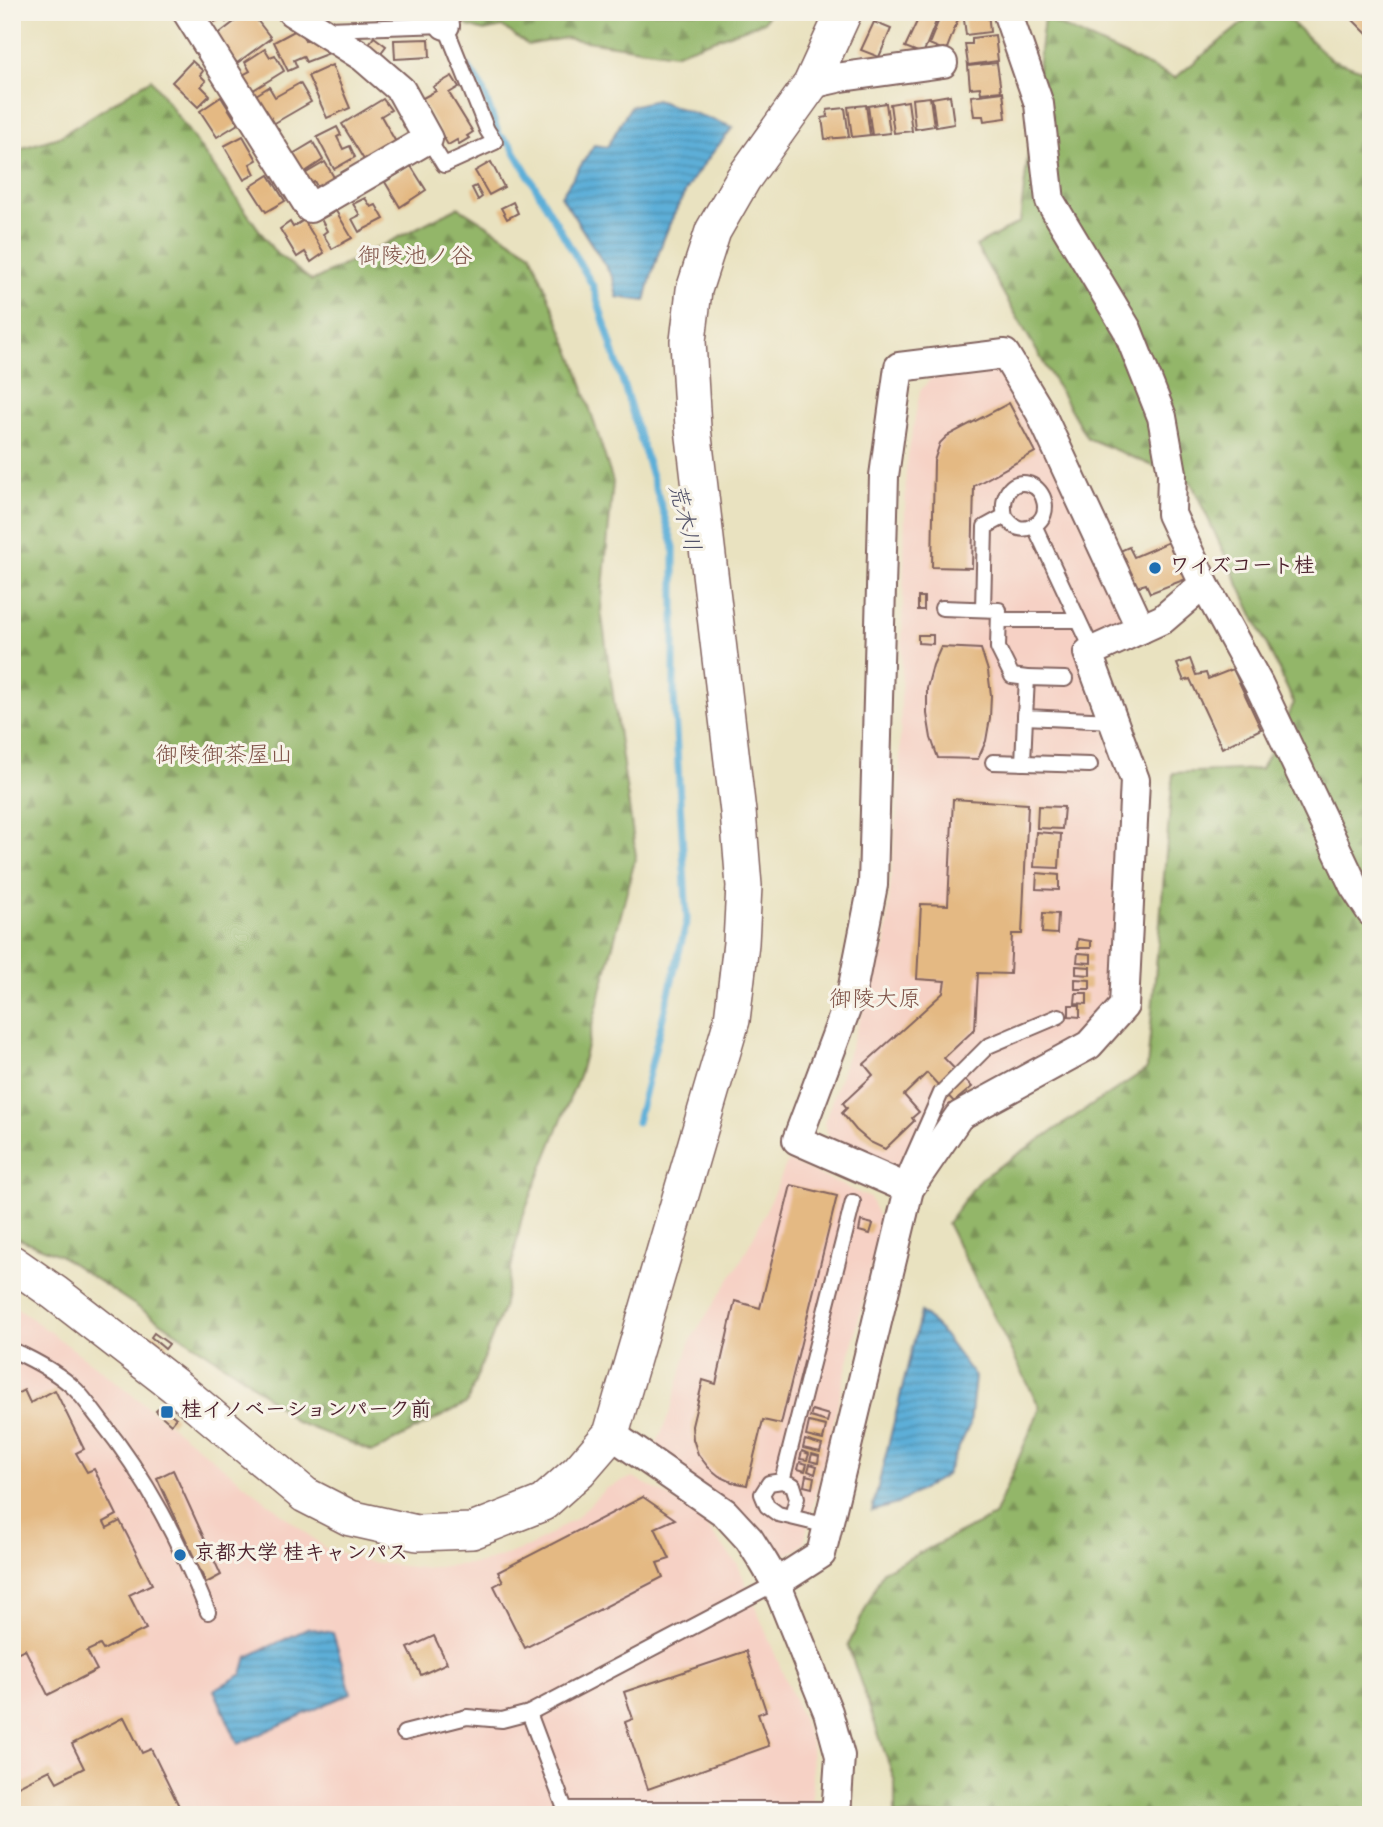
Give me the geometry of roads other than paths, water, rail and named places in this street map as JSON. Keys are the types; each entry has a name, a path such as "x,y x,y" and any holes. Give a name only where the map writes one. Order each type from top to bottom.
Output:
{"street":[{"path":"187,12 310,208 428,139 401,90 363,57 292,12"},
{"path":"12,1263 164,1378 305,1495 350,1518 417,1533 472,1531 543,1503 579,1471 611,1434 732,1020 741,943 744,886 738,812 693,428 688,341 694,289 713,231 743,180 811,84 844,12"},
{"path":"1007,12 1039,104 1050,201 1127,329 1162,417 1172,473 1171,514 1204,584 1259,685 1354,886 1371,912"},
{"path":"811,84 943,63"},
{"path":"909,1189 797,1140 851,996 873,885 884,476 899,367 1004,355 1040,412 1141,629"},
{"path":"776,1583 821,1554 909,1189 959,1116 1089,1045 1124,1006 1135,780 1088,653 1163,619 1204,584"},
{"path":"611,1434 725,1513 749,1539 776,1583 828,1712 840,1756 837,1812"}],"lane":[{"path":"319,30 443,19 487,130 495,142 444,165 428,139"},
{"path":"1029,484 1040,492 1045,502 1045,513 1040,522 1028,529 1018,528 1011,525 1005,516 1003,496 1020,485 1029,484"},
{"path":"983,609 985,527 1005,516"},
{"path":"1034,525 1093,651"},
{"path":"942,608 999,610 998,648 1012,676 1066,679"},
{"path":"999,621 1078,620"},
{"path":"1023,763 1027,678"},
{"path":"1025,717 1112,721"},
{"path":"993,762 1090,765"},
{"path":"909,1189 907,1170 941,1093 988,1046 1059,1016"},
{"path":"782,1481 853,1202"},
{"path":"12,1350 31,1359 75,1389 119,1444 155,1499 186,1558 208,1612"},
{"path":"792,1516 797,1497 793,1485 782,1481 769,1482 762,1494 767,1506 778,1514 828,1526"},
{"path":"404,1732 467,1717 502,1720 529,1713 776,1583"},
{"path":"529,1713 565,1809 837,1812"}],"water":[{"path":"656,100 733,127 698,172 677,208 653,269 645,301 617,297 613,278 561,196 594,145 607,147 631,106"},
{"path":"921,1312 939,1329 975,1377 970,1424 946,1475 897,1504 872,1511"},
{"path":"309,1628 333,1633 351,1693 238,1744 214,1690 242,1674 247,1657"}],"waterway":[{"name":"荒木川","path":"468,67 482,88 499,135 511,145 593,286 674,547 674,697 687,920 637,1122"}],"place":[{"name":"ワイズコート桂","path":"1155,568"},
{"name":"桂イノベーションパーク前","path":"167,1412"},
{"name":"京都大学 桂キャンパス","path":"180,1555"}],"district":[{"name":"御陵池ノ谷","path":"415,258"},
{"name":"御陵御茶屋山","path":"224,757"},
{"name":"御陵大原","path":"875,1001"}]}
